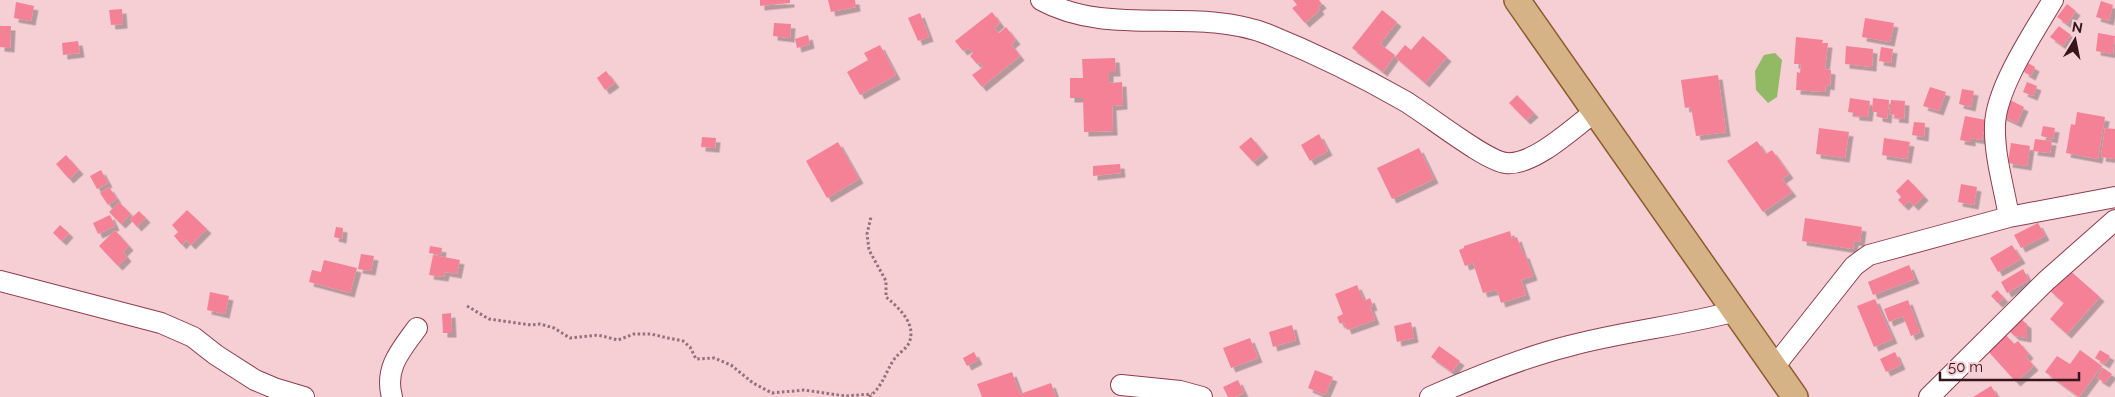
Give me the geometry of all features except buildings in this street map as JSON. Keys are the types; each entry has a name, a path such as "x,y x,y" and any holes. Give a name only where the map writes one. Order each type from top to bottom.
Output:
{"main road":[{"path":"1517,0 1795,397"}],"street":[{"path":"1041,0 1056,8 1080,16 1122,20 1229,24 1266,34 1360,76 1405,101 1500,162 1518,162 1544,150 1596,111"},
{"path":"2010,217 1995,144 1997,109 2026,45 2053,0"},
{"path":"1774,367 1854,266 1863,258 2010,217 2115,197"},
{"path":"1929,397 2046,281 2115,220"},
{"path":"0,282 161,322 193,337 254,380 304,397"},
{"path":"1430,397 1528,358 1570,346 1698,321 1736,311"},
{"path":"392,397 389,384 394,360 417,328"},
{"path":"1121,385 1180,391 1202,397"}],"path":[{"path":"467,306 490,319 531,325 540,324 554,328 570,338 598,335 618,340 634,334 651,334 683,342 690,347 696,359 714,358 731,365 753,383 772,393 804,390 845,396 871,396 885,380 895,358 909,344 911,330 903,313 886,297 886,280 869,250 867,234 871,217"}],"green space":[{"path":"1775,53 1782,60 1777,97 1768,103 1756,90 1755,71 1764,55"}]}
